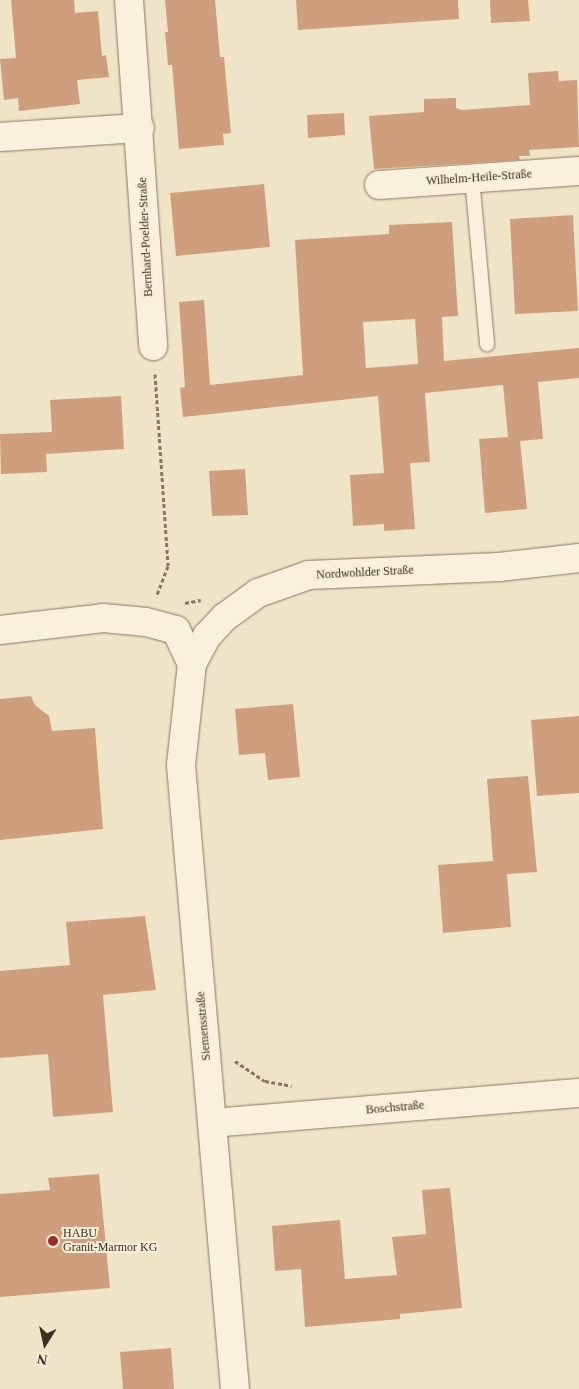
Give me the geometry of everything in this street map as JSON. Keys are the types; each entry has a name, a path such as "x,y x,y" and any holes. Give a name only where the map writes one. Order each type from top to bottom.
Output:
{"street":[{"name":"Bernhard-Poelder-Straße","path":"129,0 140,128 153,346"},
{"path":"0,137 140,128"},
{"name":"Wilhelm-Heile-Straße","path":"379,185 579,171"},
{"name":"Nordwohlder Straße","path":"192,664 207,636 225,617 258,594 309,575 499,567 579,558"},
{"path":"0,630 103,618 146,622 176,630 192,664"},
{"name":"Siemensstraße","path":"192,664 181,765 235,1389"},
{"name":"Boschstraße","path":"212,1123 579,1093"}],"lane":[{"path":"472,178 487,344"}],"path":[{"path":"146,622 168,566 153,346"},
{"path":"231,1053 234,1060 265,1081 301,1088"}],"building":[{"path":"11,0 74,0 75,13 98,11 102,56 106,55 109,77 77,80 80,104 19,111 18,98 4,100 0,59 16,58"},
{"path":"165,0 215,0 220,57 224,57 231,133 223,134 224,145 179,149 172,65 168,65 165,32 168,32"},
{"path":"296,0 458,0 459,19 298,30"},
{"path":"490,0 528,0 530,21 491,23"},
{"path":"558,71 559,81 577,80 579,147 529,150 530,156 519,156 520,160 374,169 369,116 424,112 424,99 456,98 456,108 462,110 530,105 528,73"},
{"path":"344,113 345,135 308,138 307,115"},
{"path":"264,184 270,247 176,256 170,193"},
{"path":"573,215 578,311 515,314 510,219"},
{"path":"452,222 458,316 442,317 444,361 579,348 579,378 538,382 543,439 520,441 527,509 485,513 479,439 508,437 503,385 425,393 430,462 410,463 415,529 384,531 384,524 353,526 350,475 384,473 378,396 183,417 180,388 185,387 179,302 204,300 210,385 303,375 295,240 389,234 389,225","holes":["415,319 418,364 366,368 363,322"]},
{"path":"121,396 124,449 46,454 47,472 1,474 0,434 52,432 50,400"},
{"path":"245,469 248,515 212,516 209,471"},
{"path":"31,696 35,705 49,716 52,731 95,728 103,829 0,840 0,699"},
{"path":"293,704 300,777 268,780 265,753 239,755 235,709"},
{"path":"579,716 579,793 537,796 531,720"},
{"path":"528,776 537,872 507,874 511,927 443,933 438,865 493,861 487,779"},
{"path":"145,916 156,990 103,995 113,1112 53,1117 48,1054 0,1058 0,971 70,965 66,922"},
{"name":"HABU Granit-Marmor KG","path":"99,1174 110,1288 0,1297 0,1194 50,1190 48,1178"},
{"path":"450,1188 462,1308 400,1314 400,1319 305,1327 301,1269 275,1271 272,1226 340,1220 345,1279 397,1275 392,1237 426,1234 422,1190"},
{"path":"171,1348 174,1389 123,1389 120,1352"}],"place":[{"name":"HABU Granit-Marmor KG","path":"53,1241"}]}
